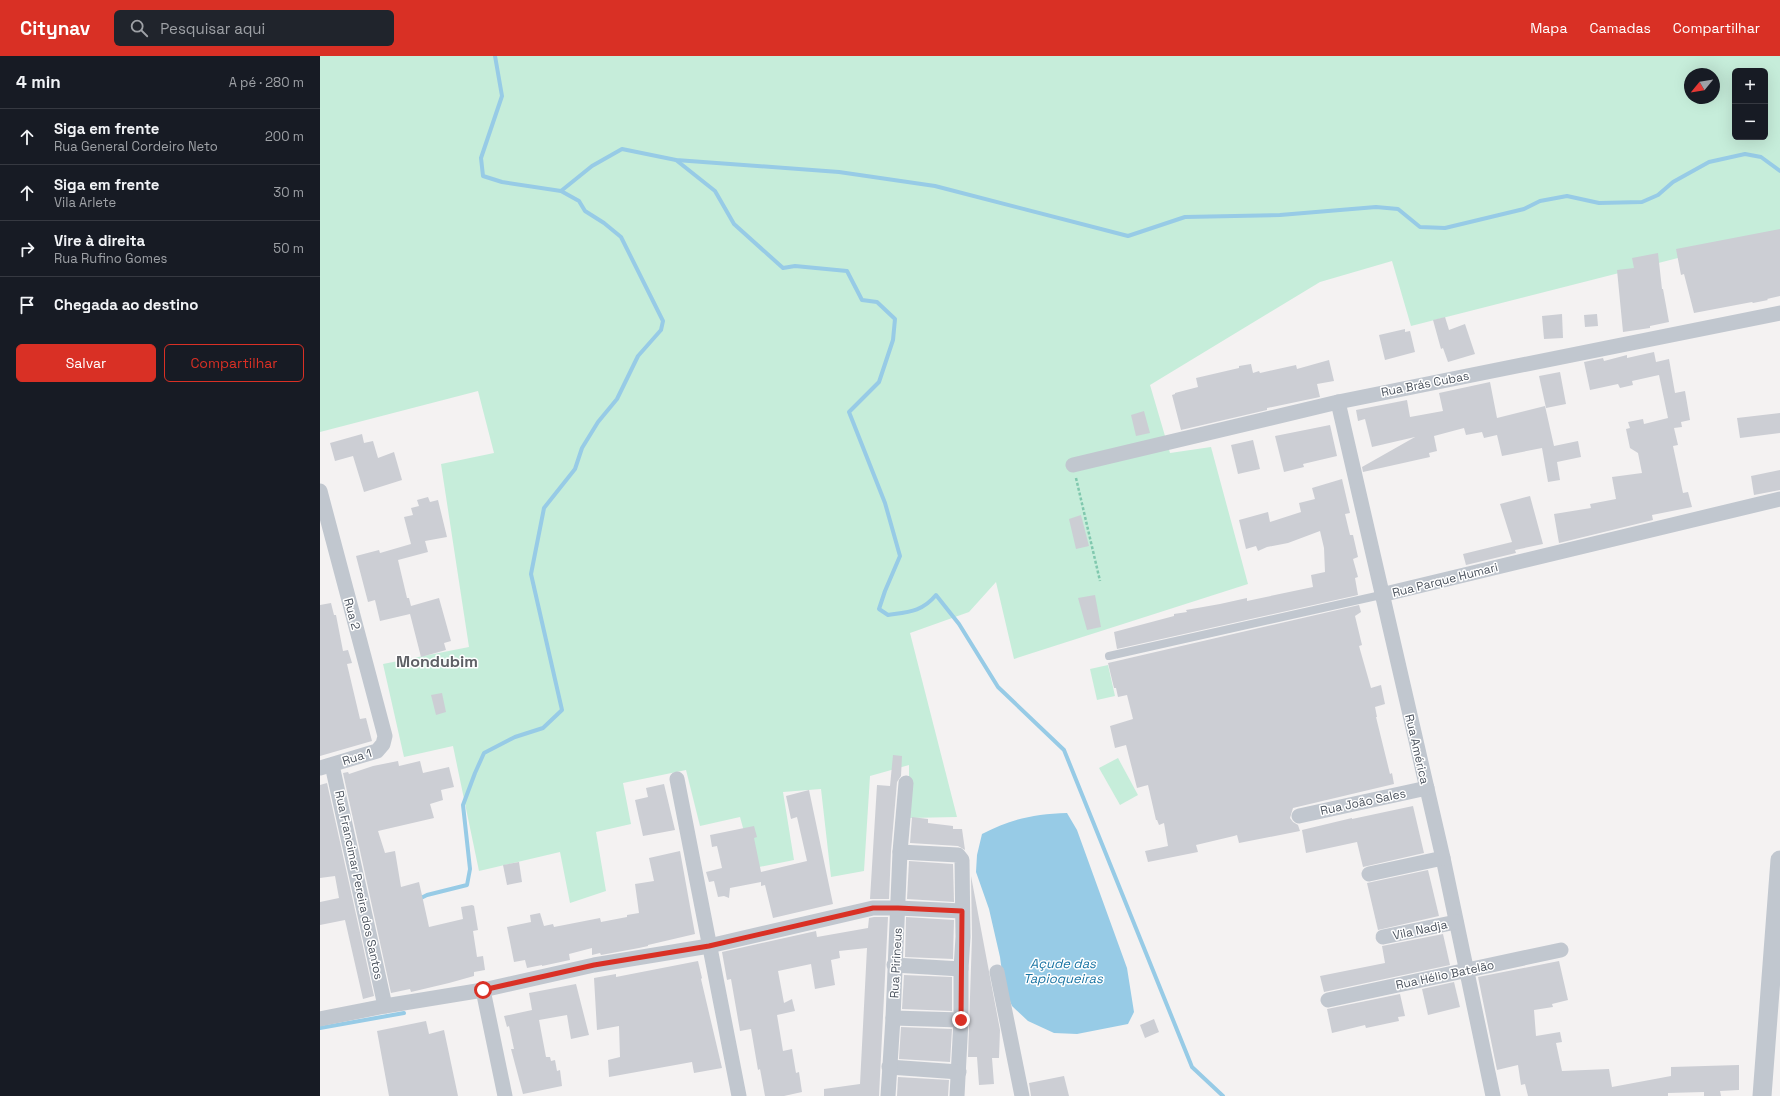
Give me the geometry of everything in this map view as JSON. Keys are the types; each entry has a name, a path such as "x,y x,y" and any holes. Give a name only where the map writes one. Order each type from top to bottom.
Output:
{"street":[{"name":"Rua Brás Cubas","path":"1073,466 1338,402 1780,312"},
{"name":"Rua América","path":"1338,402 1381,596 1443,858 1493,1096"},
{"name":"Rua 2","path":"320,491 384,736"},
{"name":"Rua Parque Humari","path":"1381,596 1780,499"},
{"name":"Rua 1","path":"326,766 377,751 383,744 384,736"},
{"name":"Rua Francimar Pereira dos Santos","path":"326,766 385,1006"},
{"path":"677,780 739,1096"},
{"name":"Rua Pirineus","path":"888,1096 900,852 906,783"},
{"name":"Rua João Sales","path":"1298,816 1426,788"},
{"path":"900,852 958,855 962,860 963,937 960,969 961,1020 957,1096"},
{"path":"1369,874 1443,858"},
{"path":"1762,1096 1780,860"},
{"path":"320,1019 385,1006 483,990 594,965 709,946 873,908 962,911"},
{"name":"Vila Nadja","path":"1383,937 1456,922"},
{"name":"Rua Hélio Batelão","path":"1328,1000 1561,950"},
{"path":"894,965 960,969"},
{"path":"997,972 1022,1096"},
{"path":"483,990 505,1096"},
{"path":"893,1018 961,1020"},
{"path":"889,1067 959,1072"}],"lane":[{"name":"Rua Parque Humari","path":"1109,656 1381,596"}],"path":[{"path":"1073,466 1100,581"}],"green space":[{"path":"320,56 1780,56 1780,232 1411,326 1392,261 1320,282 1150,385 1170,453 1211,447 1248,584 1014,659 996,582 969,612 910,633 957,817 909,818 909,765 870,776 864,871 831,877 821,789 783,792 794,860 754,868 740,817 700,826 686,770 623,783 631,824 596,832 606,891 570,903 560,852 479,871 453,746 404,757 383,664 469,647 441,464 494,453 478,391 320,432"},
{"path":"1108,665 1115,696 1097,700 1090,669"},
{"path":"1118,758 1138,795 1120,805 1099,768"}],"water":[{"name":"Açude das Tapioqueiras","path":"1067,813 1077,830 1127,968 1134,1012 1128,1024 1077,1034 1054,1033 1028,1021 1012,1006 1004,987 1000,957 989,909 976,872 977,855 982,834 1023,818"}],"building":[{"path":"1780,229 1780,296 1753,303 1694,313 1684,274 1681,275 1676,249"},
{"path":"1658,253 1662,289 1669,322 1650,326 1650,328 1623,332 1617,270 1634,268 1632,258"},
{"path":"1562,314 1563,338 1544,339 1542,316"},
{"path":"1597,314 1598,326 1585,327 1584,315"},
{"path":"1445,317 1449,330 1465,324 1475,354 1448,362 1443,348 1441,349 1433,320"},
{"path":"1405,329 1405,332 1410,331 1415,352 1385,360 1379,335"},
{"path":"1654,352 1656,362 1669,359 1675,393 1685,391 1690,420 1681,422 1682,427 1674,428 1678,445 1673,446 1683,493 1688,492 1692,507 1652,515 1653,520 1559,543 1554,514 1591,508 1590,504 1616,499 1612,477 1642,473 1638,453 1630,448 1626,429 1630,428 1628,422 1643,419 1644,424 1668,418 1659,375 1632,381 1633,385 1620,388 1618,384 1590,390 1584,362 1603,358 1604,361 1627,355 1627,358"},
{"path":"1329,360 1334,381 1317,384 1320,397 1267,408 1267,410 1181,430 1172,395 1198,387 1196,378 1251,364 1253,373 1259,371 1260,373 1296,365 1297,369"},
{"path":"1560,372 1566,404 1546,408 1539,376"},
{"path":"1490,382 1497,418 1545,406 1554,446 1578,441 1581,457 1557,462 1560,480 1548,482 1542,448 1502,456 1497,435 1484,438 1482,432 1466,435 1464,428 1434,436 1437,451 1429,453 1430,457 1363,472 1362,467 1415,437 1372,447 1365,419 1358,421 1356,410 1407,400 1410,417 1443,411 1439,393"},
{"path":"1144,411 1150,433 1136,436 1131,415"},
{"path":"1780,413 1780,433 1740,438 1737,418"},
{"path":"1330,425 1337,456 1303,464 1304,467 1284,472 1275,436"},
{"path":"362,434 364,443 373,441 378,458 394,452 402,480 364,492 353,456 335,461 330,443"},
{"path":"1253,440 1260,469 1238,474 1231,445"},
{"path":"1780,470 1780,490 1754,495 1751,476"},
{"path":"1342,479 1350,513 1345,514 1350,535 1353,535 1358,557 1353,559 1358,577 1355,578 1358,595 1117,649 1114,632 1174,616 1174,614 1187,612 1186,610 1247,598 1247,601 1313,587 1311,575 1325,572 1324,548 1320,531 1288,543 1267,547 1258,551 1256,546 1246,549 1239,520 1268,512 1270,522 1301,512 1299,503 1315,499 1312,488"},
{"path":"1530,496 1543,544 1515,550 1516,553 1466,565 1463,554 1512,542 1500,504"},
{"path":"428,497 430,502 438,500 447,537 425,541 428,552 398,560 407,598 409,598 411,606 439,598 451,641 444,643 446,650 421,657 410,614 380,621 375,600 368,602 356,556 379,550 380,553 411,544 404,517 413,515 411,508 419,506 417,500"},
{"path":"1081,515 1089,546 1076,549 1069,519"},
{"path":"1095,595 1101,627 1087,630 1078,598"},
{"path":"331,603 334,615 336,615 343,651 348,650 352,663 347,664 360,719 366,718 372,741 320,756 320,605"},
{"path":"1359,605 1361,612 1355,616 1362,645 1359,646 1371,688 1381,685 1385,704 1375,707 1376,717 1390,774 1392,773 1394,784 1293,808 1290,818 1298,825 1300,831 1239,843 1237,835 1196,845 1198,852 1148,862 1145,851 1168,846 1164,823 1159,825 1156,820 1148,785 1137,788 1126,745 1115,748 1110,726 1133,719 1127,695 1118,697 1116,688 1114,688 1108,663"},
{"path":"442,693 446,712 436,715 431,695"},
{"path":"893,755 902,756 901,776 897,782 891,851 889,899 870,899 877,785 890,786"},
{"path":"398,761 399,766 420,761 423,773 449,767 454,787 441,790 443,800 430,804 434,818 378,831 385,853 395,851 401,887 419,882 429,927 463,919 461,907 474,906 478,930 473,931 477,957 483,956 485,970 474,972 474,976 449,983 411,992 410,989 391,993 343,773 348,772 349,774 373,766"},
{"path":"327,783 374,996 363,999 345,920 320,925 320,902 339,898 335,876 320,878 320,785"},
{"path":"664,784 675,830 643,836 635,800 648,797 646,788"},
{"path":"809,790 833,904 773,918 765,885 761,886 761,882 730,888 729,898 724,896 718,897 714,881 709,882 706,872 722,868 717,846 712,847 710,835 754,826 757,837 754,838 761,872 807,861 797,817 791,819 786,796"},
{"path":"1413,806 1424,853 1363,867 1357,842 1306,853 1302,830"},
{"path":"912,817 928,819 928,823 953,826 953,829 962,829 965,850 958,846 910,843"},
{"path":"680,851 695,934 648,946 601,955 600,953 592,955 592,948 569,954 570,960 542,966 527,968 525,960 514,962 507,927 531,922 530,915 540,913 544,926 553,924 554,927 600,918 601,922 639,913 635,884 654,881 649,858"},
{"path":"909,861 953,864 954,902 907,899"},
{"path":"519,862 522,882 507,885 503,865"},
{"path":"1428,870 1439,916 1378,930 1367,883"},
{"path":"971,876 1000,1030 999,1058 992,1058 994,1084 979,1085 977,1057 968,1057 972,937"},
{"path":"888,917 879,1096 824,1096 824,1089 860,1084 867,948 839,951 840,958 831,960 835,985 815,989 811,964 778,971 784,1003 792,999 795,1011 777,1015 783,1051 792,1049 796,1073 799,1072 802,1092 784,1096 765,1096 760,1069 758,1070 751,1029 740,1031 731,979 727,980 722,952 816,931 817,937 868,928 869,918"},
{"path":"906,917 954,920 953,959 905,957"},
{"path":"1443,934 1450,965 1324,992 1320,976 1385,963 1382,946"},
{"path":"698,961 722,1068 694,1073 692,1062 609,1077 608,1060 620,1057 619,1026 597,1030 594,978 616,974 616,977"},
{"path":"1559,961 1568,1000 1552,1004 1553,1007 1534,1010 1536,1036 1560,1032 1562,1042 1556,1043 1562,1071 1609,1069 1612,1087 1671,1076 1671,1067 1739,1065 1739,1090 1720,1091 1721,1096 1704,1096 1704,1092 1668,1093 1668,1096 1528,1096 1525,1084 1521,1085 1518,1065 1497,1070 1478,977"},
{"path":"904,975 952,977 952,1011 902,1009"},
{"path":"1454,982 1460,1007 1428,1015 1422,989"},
{"path":"576,984 589,1035 571,1039 567,1015 539,1020 546,1057 550,1057 551,1061 555,1060 557,1071 560,1070 562,1086 523,1094 511,1049 514,1049 509,1026 507,1027 504,1016 532,1010 529,993"},
{"path":"1400,994 1405,1016 1398,1017 1399,1021 1366,1028 1365,1025 1332,1033 1327,1009"},
{"path":"1154,1019 1159,1032 1145,1038 1140,1025"},
{"path":"426,1021 429,1034 444,1030 458,1096 389,1096 377,1031"},
{"path":"901,1027 952,1029 950,1062 899,1059"},
{"path":"1064,1076 1069,1096 1031,1096 1029,1083"},
{"path":"898,1077 949,1080 948,1096 897,1096"}],"waterway":[{"path":"495,56 502,96 481,158 483,176 502,182 561,191 592,166 622,149 676,160 839,172 935,186 1128,236 1185,217 1280,215 1376,207 1398,209 1420,227 1445,228 1524,209 1540,201 1567,196 1599,203 1642,202 1658,195 1673,182 1709,162 1745,154 1761,157 1780,171"},
{"path":"676,160 715,191 734,224 783,268 795,266 847,271 862,300 877,302 895,319 893,340 879,382 849,412 885,503 900,556 879,609 888,615 908,612 925,605 936,595 959,624 998,687 1064,750 1192,1067 1223,1096"},
{"path":"419,899 427,895 467,885 470,869 463,805 484,753 515,737 543,728 562,710 531,574 544,508 575,469 582,448 598,422 617,399 638,356 661,330 663,321 621,237 604,223 585,211 579,201 561,191"},
{"path":"320,1028 404,1013"}],"district":[{"name":"Mondubim","path":"437,661"}],"route":[{"path":"483,990 594,965 709,946 837,918 873,908 962,911 963,937 960,969 961,1020"}]}
